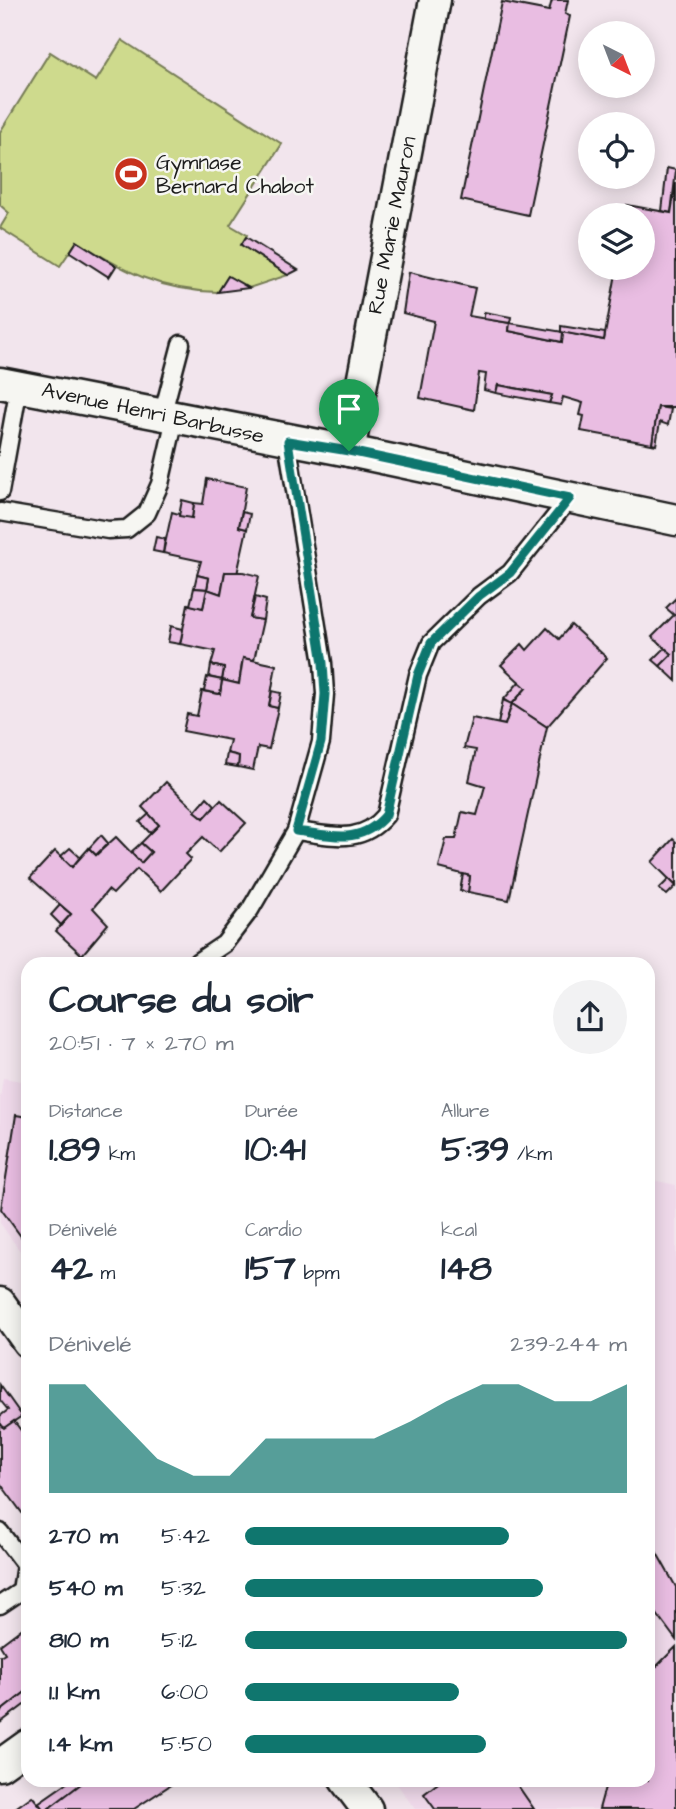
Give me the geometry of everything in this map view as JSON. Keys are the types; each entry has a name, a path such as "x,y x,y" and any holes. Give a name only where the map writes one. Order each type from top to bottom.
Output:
{"street":[{"name":"Rue Marie Mauron","path":"349,451 435,0"},
{"name":"Avenue Henri Barbusse","path":"10,384 349,451 676,520"},
{"path":"0,1303 21,1332"},
{"path":"0,1765 21,1750"},
{"path":"350,1787 367,1809"}],"lane":[{"path":"0,512 108,530 127,529 147,513 155,494 181,344"},
{"path":"0,492 10,384"},
{"path":"203,957 224,944 250,910 296,831 321,742 325,694 323,663 288,441"},
{"path":"296,831 354,837 375,828 386,815 418,675 431,643 470,604 510,573 570,498"},
{"path":"0,1532 21,1561"},
{"path":"0,1605 21,1591"}],"shaded area":[{"path":"3,1078 21,1081 21,1252 0,1223 0,1098"},
{"path":"655,1180 676,1185 676,1809 415,1809 399,1787 655,1787"}],"green space":[{"name":"Gymnase Bernard Chabot","path":"122,40 282,144 230,225 247,235 242,245 288,275 249,288 228,276 218,292 179,288 144,278 77,241 60,266 0,228 9,213 0,205 0,132 50,52 96,81"}],"building":[{"path":"552,0 568,0 565,14 570,16 528,215 461,200 502,2 549,11"},
{"path":"667,168 676,170 671,213 662,211"},
{"path":"676,183 676,407 658,407 652,444 581,431 584,416 580,415 583,403 563,397 561,405 549,403 552,395 498,385 496,393 484,390 486,374 479,373 474,410 420,398 434,321 403,313 409,272 475,288 469,316 510,323 509,331 562,342 563,332 604,340 615,280 655,280 655,210 671,213"},
{"path":"246,237 298,270 288,275 241,245"},
{"path":"77,241 116,266 109,277 70,252"},
{"path":"228,276 249,288 218,292"},
{"path":"484,312 511,317 510,323 484,319"},
{"path":"510,323 563,332 562,342 509,331"},
{"path":"561,326 605,333 604,340 561,332"},
{"path":"498,385 552,395 549,403 496,393"},
{"path":"658,407 671,409 668,425 660,422 656,445 652,444"},
{"path":"207,479 246,487 239,527 247,529 237,574 225,572 221,594 207,589 209,578 197,575 201,561 163,553 172,512 192,518 194,503 203,504"},
{"path":"182,500 194,503 192,518 179,516"},
{"path":"242,512 250,514 247,529 239,527"},
{"path":"156,537 165,539 163,553 153,551"},
{"path":"225,572 243,572 259,576 250,618 263,620 254,660 243,658 239,684 222,680 224,668 211,665 215,651 180,644 188,604 203,608 207,589 221,594"},
{"path":"197,575 209,578 207,589 194,588"},
{"path":"194,588 207,589 203,608 190,605"},
{"path":"255,597 266,600 263,620 250,618"},
{"path":"676,598 676,681 660,666 672,654 652,637 674,615 666,608"},
{"path":"571,625 607,658 547,727 512,704 526,688 501,665 522,644 527,650 547,628 559,639"},
{"path":"171,626 183,629 180,644 168,642"},
{"path":"665,648 672,654 660,666 653,660"},
{"path":"243,658 276,665 269,706 278,708 269,749 258,747 253,770 238,767 239,756 227,753 230,740 183,731 187,714 197,716 202,691 220,694 222,680 239,684"},
{"path":"211,665 224,668 222,680 209,677"},
{"path":"207,677 222,680 220,694 204,691"},
{"path":"519,682 526,688 512,704 504,699"},
{"path":"272,691 281,693 278,708 269,706"},
{"path":"503,700 512,704 505,725 498,724"},
{"path":"512,704 547,727 509,900 468,892 470,876 439,868 446,839 456,839 462,812 477,815 485,786 469,781 476,750 464,748 472,718 505,725"},
{"path":"227,753 239,756 238,767 225,765"},
{"path":"166,782 204,818 221,800 246,823 219,852 203,837 186,854 191,859 161,891 137,869 113,894 108,890 93,908 108,924 82,955 56,931 71,914 30,878 55,851 72,867 89,848 96,855 116,837 141,863 151,852 141,843 159,825 142,807"},
{"path":"207,797 215,805 204,818 195,811"},
{"path":"149,814 159,825 150,833 140,822"},
{"path":"101,835 108,843 96,855 89,848"},
{"path":"673,839 676,842 676,886 652,862"},
{"path":"141,843 151,852 141,863 131,852"},
{"path":"70,848 80,857 72,867 61,856"},
{"path":"463,874 470,876 468,892 460,891"},
{"path":"669,879 676,886 667,895 659,889"},
{"path":"60,905 71,914 61,925 51,915"},
{"path":"16,1115 21,1116 21,1236 1,1209"},
{"path":"0,1385 21,1415 4,1428 0,1423 0,1416 8,1410 0,1400"},
{"path":"14,1421 21,1430 21,1512 0,1483 0,1423 4,1428"},
{"path":"655,1550 676,1587 676,1640 655,1612"},
{"path":"21,1629 21,1696 0,1712 0,1656 5,1653 0,1645"},
{"path":"676,1647 676,1809 599,1809 605,1787 655,1787 655,1668"},
{"path":"21,1696 21,1707 0,1723 0,1712"},
{"path":"61,1787 79,1787 48,1809 43,1809 38,1803"},
{"path":"77,1787 167,1787 134,1809 48,1809"},
{"path":"433,1787 519,1787 534,1809 435,1809 424,1794"},
{"path":"32,1796 43,1809 14,1809"}],"place":[{"name":"Gymnase Bernard Chabot","path":"131,174"}],"route":[{"path":"288,441 349,451 570,498 510,573 479,596 431,643 418,675 386,815 375,828 354,837 296,831 321,742 325,694 323,663 288,441"}]}
